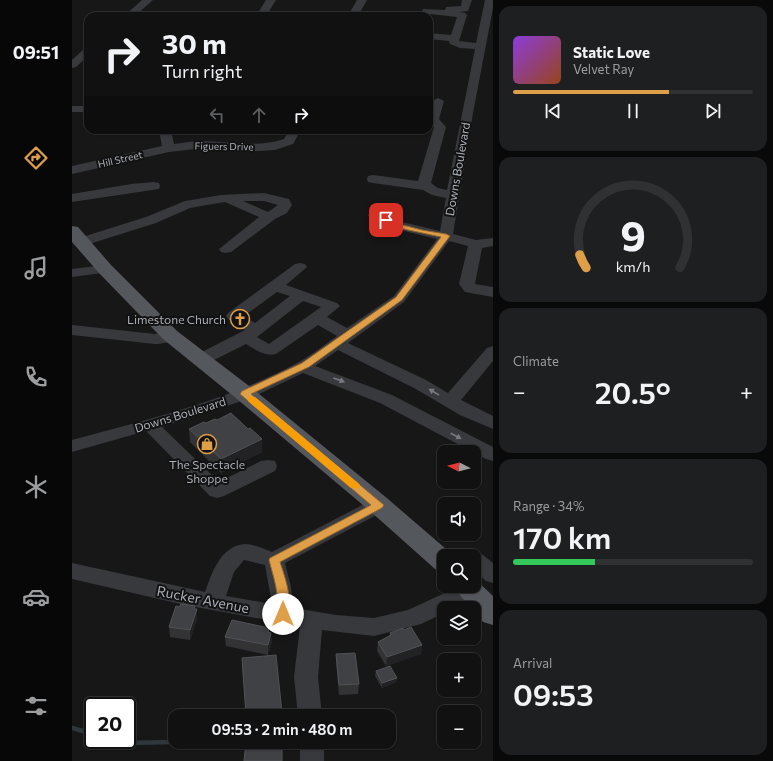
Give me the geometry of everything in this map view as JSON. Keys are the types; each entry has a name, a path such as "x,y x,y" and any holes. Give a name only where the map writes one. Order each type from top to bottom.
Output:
{"main road":[{"path":"77,237 105,269 170,335 245,394 379,505 437,556"},
{"path":"474,593 493,614"}],"street":[{"path":"134,12 148,0"},
{"path":"264,12 271,0"},
{"path":"355,12 362,0"},
{"name":"Downs Boulevard","path":"72,446 245,394 302,367 399,298 446,236 467,113 485,44 490,0"},
{"path":"426,2 429,8 463,8 489,18"},
{"path":"426,12 463,8"},
{"path":"463,8 454,42 460,45 485,44"},
{"path":"433,36 455,38"},
{"path":"72,65 84,54"},
{"path":"425,186 424,183 440,127 434,123 433,120 438,101"},
{"path":"72,109 84,109"},
{"path":"166,134 169,148"},
{"path":"196,145 200,134"},
{"name":"Figuers Drive","path":"169,148 196,145 241,148 275,146 289,141 293,134"},
{"name":"Hill Street","path":"74,177 169,148"},
{"path":"373,179 425,186 428,189 438,193 453,195"},
{"path":"72,198 131,188 154,186"},
{"path":"77,237 152,219 185,205 228,199 271,198 279,199 284,202 285,205 282,210 270,216 226,249"},
{"path":"228,199 258,213 270,216"},
{"path":"375,215 396,225 422,232 446,236 476,244 493,242"},
{"path":"476,244 467,284 470,289 493,292"},
{"path":"275,286 332,306 270,351 234,316 300,267"},
{"path":"72,273 105,269"},
{"path":"200,360 251,334 301,295"},
{"path":"317,318 342,340 466,411 493,423"},
{"path":"72,330 155,339 161,339 170,335"},
{"path":"450,402 493,351"},
{"path":"302,367 346,382 386,399 493,455"},
{"path":"386,399 406,377"},
{"path":"149,424 217,492 268,466"},
{"path":"213,602 228,562 235,555 243,552 274,560 379,505"},
{"path":"274,560 280,579 283,597 283,614"},
{"path":"481,564 493,575"},
{"name":"Rucker Avenue","path":"72,571 213,602 336,624 374,627 413,618 460,593"},
{"path":"309,709 306,677 312,619"},
{"path":"312,749 312,761"}],"building":[{"path":"231,413 248,429 250,428 262,439 221,459 189,429 204,422 206,423 215,419 217,420"},
{"path":"181,604 195,606 194,609 197,609 190,630 169,627 176,606 179,607"},
{"path":"232,620 269,628 268,632 271,633 268,645 225,637"},
{"path":"411,627 422,645 387,657 378,642 391,635 390,633 403,628 404,630"},
{"path":"355,653 359,684 339,685 336,654"},
{"path":"276,655 282,709 246,709 242,658"},
{"path":"390,666 397,678 382,683 376,671"},
{"path":"245,749 282,749 282,761 244,761"}],"waterway":[{"path":"72,728 84,731"},
{"path":"136,743 168,742"}],"slow traffic":[{"path":"252,399 355,485"}],"place":[{"name":"Limestone Church","path":"240,319"},
{"name":"The Spectacle Shoppe","path":"207,444"}],"route":[{"path":"283,614 283,597 280,579 274,560 379,505 245,394 306,365 399,298 446,236 422,232 396,225 386,220"}]}
